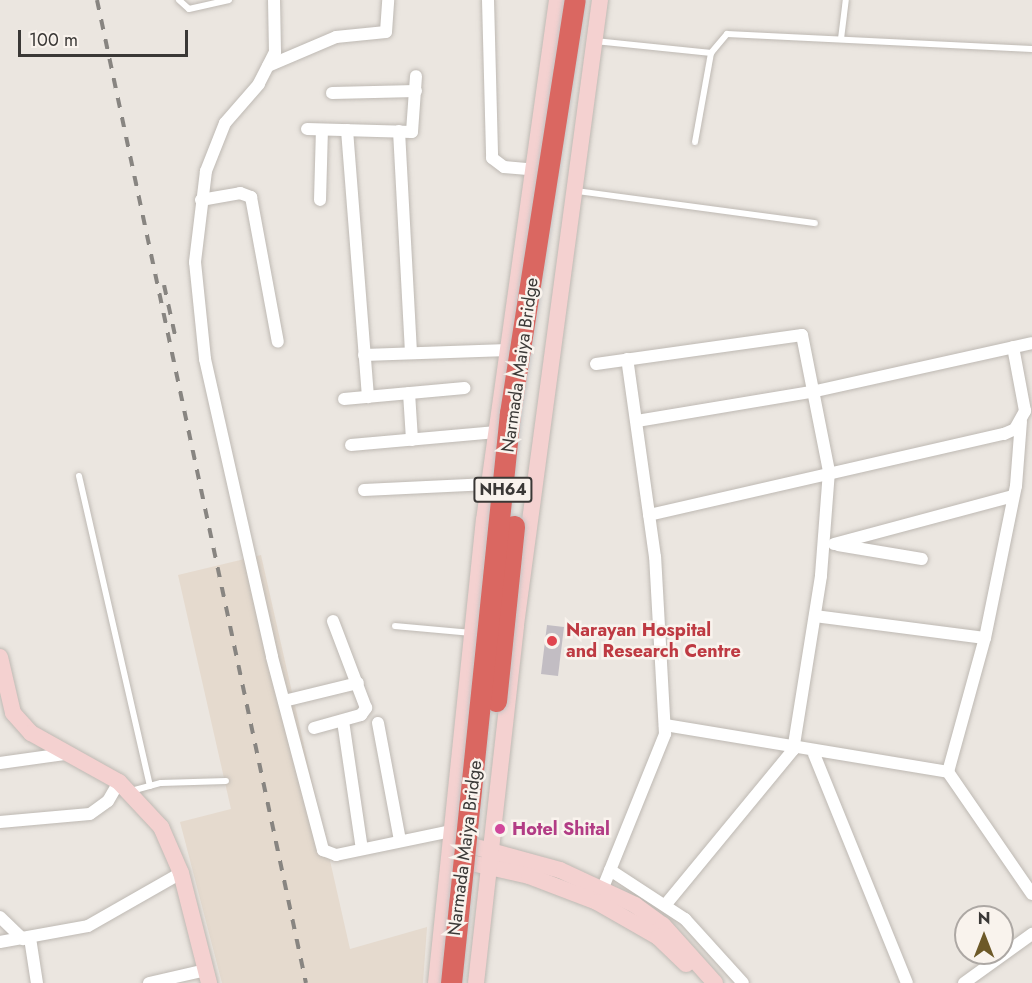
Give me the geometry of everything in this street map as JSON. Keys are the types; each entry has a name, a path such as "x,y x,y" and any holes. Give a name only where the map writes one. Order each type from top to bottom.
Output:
{"highway":[{"name":"Narmada Maiya Bridge","path":"452,983 510,413 575,0"},
{"name":"NH64","path":"465,983 470,894 504,643 521,439 588,0"}],"street":[{"path":"274,0 277,30 268,66 225,123 201,200 196,309 284,701 324,853 451,835 490,859 529,876 600,896 663,925 715,983"},
{"path":"268,66 336,37 386,32 388,0"},
{"path":"488,0 492,158 504,166 537,170"},
{"name":"NH64","path":"436,983 489,484 537,170 557,0"},
{"path":"476,983 573,190 600,0"},
{"path":"307,129 399,131 416,127 416,76"},
{"path":"332,93 416,91"},
{"path":"320,200 322,130"},
{"path":"347,130 368,397"},
{"path":"399,131 411,353"},
{"path":"201,200 240,193 251,197 278,342"},
{"path":"596,364 802,335 816,391 829,471 830,543 815,616 793,750 666,904"},
{"path":"637,421 816,391 1032,343"},
{"path":"948,772 985,638 1013,496 1024,411 1013,347"},
{"path":"364,355 508,350"},
{"path":"600,896 662,747 665,725 649,515 627,359"},
{"path":"344,399 464,388"},
{"path":"409,393 411,440"},
{"path":"649,515 829,471 1004,434 1021,421"},
{"path":"351,445 496,432"},
{"path":"364,490 489,484"},
{"path":"830,543 1013,496"},
{"path":"830,543 922,559"},
{"path":"815,616 985,638"},
{"path":"315,728 343,721 366,708 333,621"},
{"path":"0,657 4,689 13,713 31,733 125,787 161,827 181,873 208,977 149,983"},
{"path":"284,701 358,682"},
{"path":"343,721 362,849"},
{"path":"378,723 400,841"},
{"path":"665,725 814,754 948,772 1032,894"},
{"path":"0,763 64,754"},
{"path":"814,754 907,983"},
{"path":"0,822 90,814 125,787"},
{"path":"448,857 490,859"},
{"path":"610,870 666,904 743,983"},
{"path":"0,942 26,939 109,918 181,873"},
{"path":"600,896 658,937 702,983"},
{"path":"0,916 26,939 37,983"},
{"path":"964,983 1032,934"}],"lane":[{"path":"179,0 189,9 229,0"},
{"path":"841,39 846,0"},
{"path":"695,142 711,53 727,34 1032,49"},
{"path":"594,41 711,53"},
{"path":"573,190 814,223"},
{"path":"79,476 150,786"},
{"path":"395,626 474,633"},
{"path":"125,787 226,782"}],"shaded area":[{"path":"261,555 350,949 427,927 423,983 222,983 180,822 231,809 178,575"}],"building":[{"path":"547,625 564,627 558,676 541,674"}],"railway":[{"path":"97,0 306,983"},
{"path":"164,285 175,335"}],"place":[{"name":"Narayan Hospital and Research Centre","path":"552,641"},
{"name":"Hotel Shital","path":"500,829"}]}
